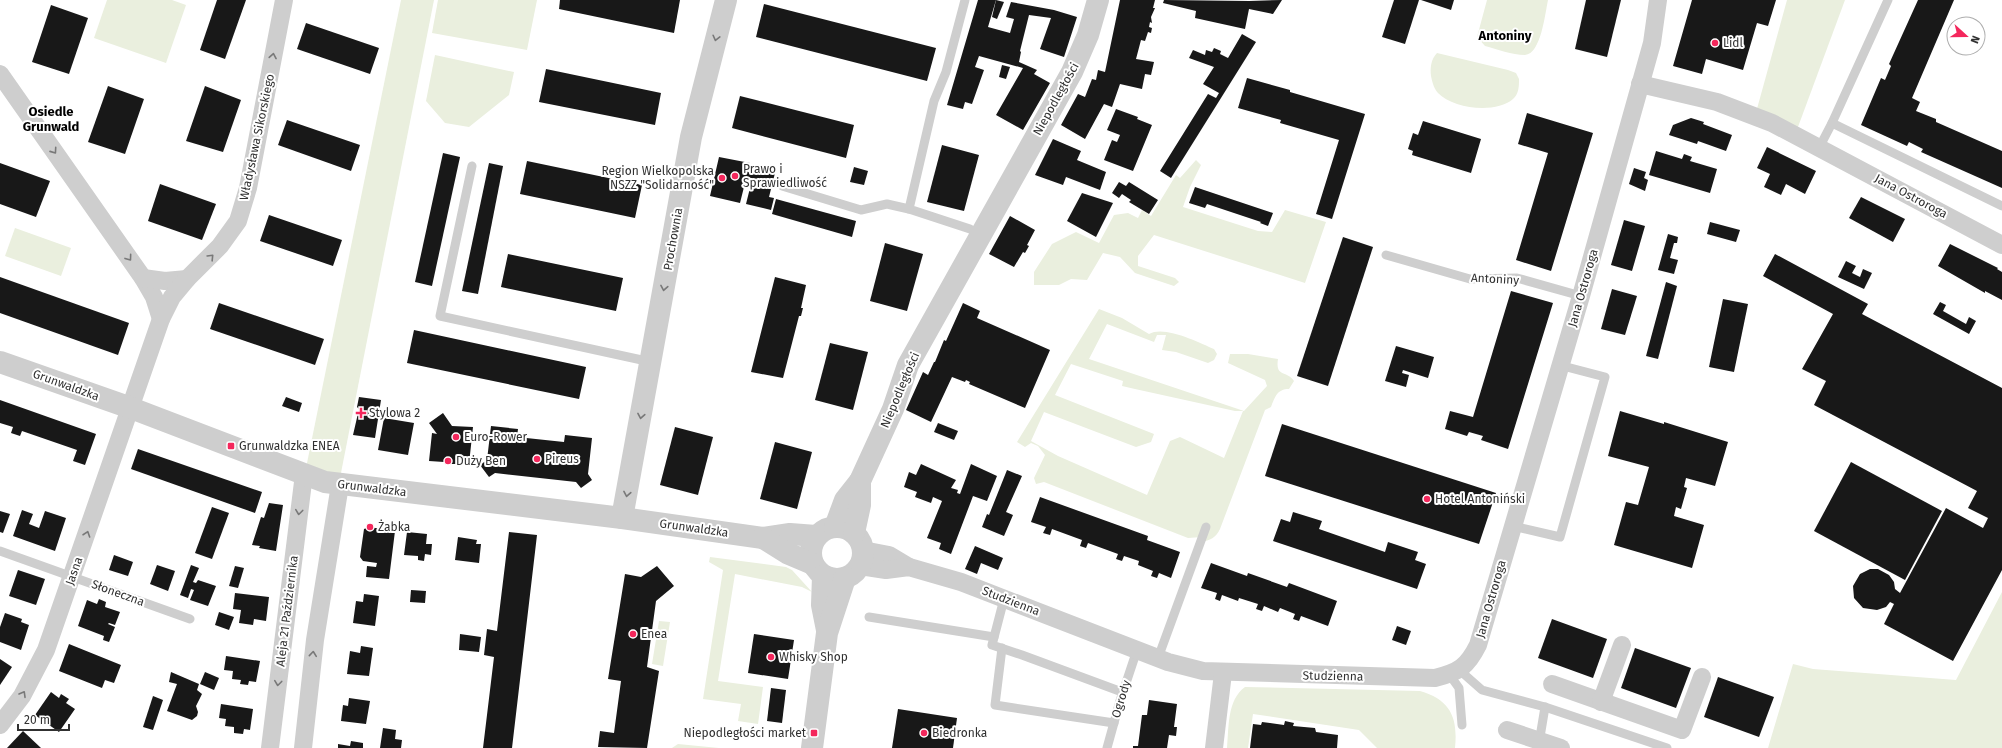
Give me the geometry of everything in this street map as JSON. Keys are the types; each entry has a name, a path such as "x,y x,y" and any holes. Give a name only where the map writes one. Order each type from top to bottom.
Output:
{"street":[{"name":"Władysława Sikorskiego","path":"161,319 172,297 187,279 220,246 238,221 248,188 284,0"},
{"name":"Prochownia","path":"622,518 691,137 726,0"},
{"name":"Niepodległości","path":"812,748 827,633 845,548 860,505 860,481 893,409 908,365 1072,72 1088,35 1098,0"},
{"path":"1640,84 1652,43 1658,0"},
{"path":"0,74 143,278 154,297 161,319"},
{"name":"Jana Ostroroga","path":"1458,670 1470,660 1478,645 1559,365 1581,296 1640,84 1717,102 1772,122 2002,245"},
{"path":"143,278 165,281 187,279"},
{"name":"Jasna","path":"0,724 22,696 46,650 161,319"},
{"name":"Grunwaldzka","path":"0,362 130,408 325,482 622,518 763,538 790,534 845,548 838,580 787,553 763,538"},
{"name":"Aleja 21 Października","path":"270,748 304,474"},
{"path":"303,748 315,640 340,485"},
{"name":"Niepodległości","path":"827,633 818,570 811,550 845,548"},
{"name":"Studzienna","path":"845,548 889,555 909,567 961,582 1190,669 1223,673 1435,678 1458,670"},
{"path":"1601,702 1622,645"},
{"path":"1214,748 1223,673"},
{"path":"1552,684 1682,730 1702,678"},
{"path":"1507,730 1539,744 1561,748"}],"lane":[{"path":"909,209 934,101 946,72 964,0"},
{"path":"1819,148 1832,123 1888,0"},
{"path":"1832,123 2002,206"},
{"path":"472,166 440,316 650,362"},
{"path":"782,186 861,210 887,204 909,209 970,229 980,234"},
{"name":"Antoniny","path":"1386,255 1470,279 1517,278 1581,296"},
{"path":"1513,526 1560,537 1605,377 1559,365"},
{"path":"1158,658 1206,527"},
{"name":"Słoneczna","path":"0,551 190,618"},
{"path":"1004,599 992,645 1122,692"},
{"path":"869,617 994,637"},
{"path":"1002,648 995,705 1114,723"},
{"name":"Ogrody","path":"1107,748 1122,692 1137,650"},
{"path":"1458,670 1482,690 1545,707 1667,748"},
{"path":"1458,670 1462,725"},
{"path":"1539,744 1545,707"}],"green space":[{"path":"107,0 172,0 186,5 166,63 94,38"},
{"path":"401,0 434,0 339,483 305,473"},
{"path":"438,0 537,0 527,50 432,33"},
{"path":"1487,0 1548,0 1539,41 1530,53 1525,55 1515,54 1485,46 1477,37"},
{"path":"1787,0 1845,0 1795,135 1755,116"},
{"path":"1437,53 1516,73 1519,79 1518,92 1513,99 1506,104 1496,107 1475,108 1454,103 1438,93 1435,89 1431,76 1431,64"},
{"path":"435,55 514,72 509,95 469,127 445,123 426,101"},
{"path":"1196,160 1201,165 1190,187 1183,207 1258,231 1272,232 1285,210 1326,222 1305,283 1154,235 1138,256 1138,266 1175,278 1179,282 1174,286 1135,273 1120,257 1103,253 1087,280 1071,279 1059,285 1034,285 1034,272 1052,244 1076,232 1099,243 1114,215 1128,213 1138,218 1142,210 1151,216 1176,175 1180,178"},
{"path":"15,228 71,248 61,276 5,256"},
{"path":"1099,309 1122,318 1149,334 1155,332 1172,333 1214,349 1217,354 1214,360 1208,363 1176,352 1162,350 1166,335 1157,335 1154,342 1107,324 1089,359 1244,411 1267,386 1265,380 1228,363 1230,354 1248,354 1278,359 1278,369 1294,381 1289,389 1279,392 1271,407 1265,410 1220,529 1217,535 1201,542 1202,537 1188,538 1044,482 1036,484 1034,478 1045,455 1038,446 1031,443 1025,447 1017,442","holes":["1071,364 1123,381 1122,386 1235,411 1243,411 1224,458 1180,437 1170,441 1147,495 1058,456 1031,441 1044,412 1136,447 1151,442 1154,434 1055,395"]},
{"path":"710,557 786,567 792,570 812,592 802,587 735,574 718,681 763,687 758,724 738,721 741,704 703,699 723,570 709,562"},
{"path":"2002,592 2002,748 1768,748 1793,664 1813,669 1956,680"},
{"path":"659,621 670,622 663,666 652,664"},
{"path":"1245,687 1420,691 1439,699 1450,712 1455,728 1455,748 1377,748 1359,730 1253,714 1248,748 1227,748 1232,706 1239,692"},
{"path":"678,744 719,748 672,748"}],"building":[{"path":"217,0 246,0 225,59 200,50"},
{"path":"560,0 680,0 674,33 559,9"},
{"path":"978,0 996,0 988,27 1010,33 1014,19 1006,17 1011,2 1054,10 1077,17 1064,57 1040,49 1051,18 1029,15 1020,51 1019,62 1037,70 1034,74 1050,83 1023,130 996,115 1023,68 979,56 975,67 984,70 972,104 965,102 963,109 947,105"},
{"path":"996,0 1004,2 997,19 992,17"},
{"path":"1120,0 1155,0 1153,8 1155,8 1151,17 1152,23 1150,22 1149,27 1152,28 1151,33 1148,32 1145,41 1141,40 1136,59 1154,62 1151,75 1145,74 1142,89 1120,84 1112,107 1104,104 1085,139 1061,125 1078,94 1085,97 1092,79 1096,80 1098,70 1105,72"},
{"path":"1164,0 1282,0 1273,14 1249,9 1245,29 1195,18 1196,11 1163,3"},
{"path":"1394,0 1419,0 1405,44 1382,37"},
{"path":"1421,0 1454,0 1451,10"},
{"path":"1586,0 1621,0 1607,57 1575,49"},
{"name":"Lidl","path":"1692,0 1776,0 1768,26 1757,23 1743,70 1706,59 1702,74 1673,66"},
{"path":"1918,0 1954,0 1912,98 1920,102 1916,111 1936,119 1936,122 2002,151 2002,188 1921,152 1923,149 1909,142 1907,146 1861,125 1881,78 1885,80 1891,66 1889,64"},
{"path":"764,4 936,48 927,81 756,37"},
{"path":"51,5 88,18 69,74 32,62"},
{"path":"306,23 379,48 370,74 297,49"},
{"path":"1242,34 1256,42 1171,178 1160,171 1208,94 1216,98 1219,93 1203,84 1214,67 1189,58 1193,50 1205,55 1206,50 1212,52 1214,48 1221,51 1220,54 1228,58"},
{"path":"1002,65 1010,67 1006,79 999,77"},
{"path":"546,69 661,93 655,125 539,102"},
{"path":"1247,78 1365,114 1332,219 1316,214 1339,140 1280,123 1281,120 1238,108"},
{"path":"108,86 144,99 125,154 88,142"},
{"path":"205,86 241,100 223,152 186,141"},
{"path":"740,96 854,125 846,158 732,128"},
{"path":"1116,109 1138,117 1137,119 1152,125 1133,171 1104,160 1112,140 1117,142 1120,135 1107,130"},
{"path":"1527,113 1593,133 1551,271 1516,260 1548,153 1518,144"},
{"path":"1691,118 1704,122 1703,124 1732,135 1726,151 1698,141 1697,144 1669,135 1673,125"},
{"path":"287,120 360,145 351,171 278,145"},
{"path":"1423,121 1481,139 1471,173 1412,155 1413,151 1408,149 1413,133 1418,135"},
{"path":"1053,139 1081,151 1077,160 1106,172 1100,190 1066,177 1063,185 1035,175"},
{"path":"942,145 979,155 964,211 927,202"},
{"path":"1767,147 1816,171 1805,194 1786,184 1781,195 1764,187 1770,174 1757,168"},
{"path":"1656,151 1682,159 1684,154 1692,157 1690,161 1717,169 1710,193 1649,175"},
{"path":"443,153 460,157 432,286 415,282"},
{"path":"719,157 750,163 748,172 754,173 756,165 776,169 769,197 774,198 771,210 746,204 751,184 745,183 740,203 710,196"},
{"path":"527,161 642,185 635,218 520,194"},
{"path":"0,163 50,181 36,217 0,204"},
{"path":"489,163 503,166 478,294 462,291"},
{"path":"854,167 868,171 864,185 850,182"},
{"path":"1634,168 1646,172 1644,178 1648,180 1645,191 1629,184"},
{"path":"1119,182 1126,186 1129,182 1158,200 1149,214 1129,202 1131,200 1122,194 1119,198 1112,193"},
{"path":"160,184 216,204 202,240 148,221"},
{"path":"1195,187 1273,213 1268,226 1260,223 1261,222 1207,204 1205,208 1189,203"},
{"path":"1082,193 1113,203 1096,237 1067,221"},
{"path":"1861,197 1905,219 1893,242 1849,218"},
{"path":"776,199 856,221 852,237 772,214"},
{"path":"269,215 342,240 333,266 260,241"},
{"path":"1010,216 1035,230 1027,245 1029,246 1025,253 1023,252 1014,267 989,254"},
{"path":"1624,220 1645,226 1632,271 1611,265"},
{"path":"1710,222 1740,230 1736,242 1707,234"},
{"path":"1668,234 1678,237 1677,243 1674,243 1670,258 1678,260 1674,274 1658,270"},
{"path":"1343,237 1373,247 1328,386 1297,376"},
{"path":"885,243 923,254 907,311 870,301"},
{"path":"1950,244 1998,268 1997,269 2002,272 2002,300 1985,291 1985,293 1938,266"},
{"path":"508,254 623,278 616,311 501,287"},
{"path":"1775,254 1868,304 1862,314 2002,388 2002,570 1953,661 1884,624 1894,604 1890,602 1886,607 1877,610 1863,608 1854,598 1853,586 1860,574 1870,569 1878,569 1889,575 1894,582 1895,589 1900,593 1946,508 1983,528 1988,518 1968,508 1977,491 1814,405 1826,381 1802,369 1833,314 1763,276"},
{"path":"1846,261 1856,266 1852,273 1860,277 1863,269 1872,273 1864,289 1838,277"},
{"path":"0,277 129,323 118,355 0,313"},
{"path":"775,277 806,285 801,308 803,308 801,316 799,316 783,378 751,372"},
{"path":"1666,282 1677,286 1658,359 1646,356"},
{"path":"1612,289 1637,296 1625,335 1601,329"},
{"path":"1511,291 1553,303 1508,449 1481,440 1483,436 1469,432 1467,436 1445,429 1450,411 1473,417"},
{"path":"1723,299 1748,304 1734,372 1709,367"},
{"path":"1940,302 1946,305 1943,311 1966,324 1969,317 1976,321 1969,334 1933,314"},
{"path":"219,303 324,339 315,365 210,329"},
{"path":"963,303 980,311 977,318 1050,350 1025,408 969,384 970,382 966,380 965,382 952,377 931,422 906,410 923,372 928,375 935,362 944,340 946,341"},
{"path":"414,330 586,367 579,399 407,363"},
{"path":"830,343 868,352 853,410 815,400"},
{"path":"1396,346 1434,357 1428,378 1403,370 1402,373 1409,375 1406,387 1385,381"},
{"path":"286,397 302,403 299,412 282,406"},
{"path":"359,397 381,400 375,438 353,435 359,409 357,407"},
{"path":"0,400 96,434 85,465 73,461 77,450 22,431 20,436 11,433 13,427 0,423"},
{"path":"1620,411 1664,424 1664,422 1728,442 1715,486 1686,478 1684,487 1687,488 1681,509 1676,507 1674,516 1704,525 1692,568 1614,545 1626,502 1638,505 1649,467 1608,456"},
{"path":"443,413 452,426 473,427 469,464 447,464 444,462 429,461 432,433 437,434 429,423"},
{"path":"384,418 414,423 408,455 378,450"},
{"path":"938,423 958,431 954,440 934,432"},
{"path":"1282,424 1496,493 1479,544 1265,476"},
{"path":"491,426 518,429 517,437 564,442 565,435 592,438 588,474 592,480 581,488 576,482 495,473 489,477 480,465 487,460"},
{"path":"675,427 713,437 698,495 660,485"},
{"path":"775,442 812,452 797,509 760,499"},
{"path":"138,449 262,492 255,513 131,469"},
{"path":"1851,462 1942,511 1905,580 1814,531"},
{"path":"921,464 956,480 951,488 958,490 957,493 960,494 971,464 997,476 987,501 973,496 951,554 939,549 941,543 927,538 942,501 933,497 931,503 915,497 917,492 904,487 909,472 916,475"},
{"path":"1007,470 1022,476 1006,512 1013,515 1004,536 982,527 987,514 989,515"},
{"path":"1040,497 1148,536 1147,540 1180,552 1171,578 1159,573 1157,578 1151,576 1153,571 1138,565 1139,561 1124,556 1122,561 1116,559 1118,554 1088,543 1086,548 1080,546 1082,540 1052,529 1050,535 1043,533 1046,527 1031,522"},
{"path":"269,503 283,505 276,551 259,548 260,546 252,545 261,517 264,518"},
{"path":"212,507 229,513 212,559 195,553"},
{"path":"22,510 33,514 29,524 39,528 45,511 66,518 55,551 13,536"},
{"path":"0,511 10,514 3,533 0,532"},
{"path":"1293,512 1322,521 1319,529 1385,552 1388,542 1418,552 1415,560 1426,564 1417,589 1273,541 1281,519 1290,522"},
{"path":"369,527 395,531 389,579 366,577 367,566 376,567 377,563 363,561 360,557 364,529"},
{"path":"407,532 427,534 426,544 432,544 431,555 425,554 424,561 418,560 418,556 404,555"},
{"path":"509,532 537,535 512,748 483,748 494,657 484,655 487,629 497,631"},
{"path":"458,537 477,540 476,544 481,544 479,563 455,560"},
{"path":"975,546 1003,558 998,570 981,563 977,574 965,569"},
{"path":"114,555 133,562 128,576 109,570"},
{"path":"1211,563 1247,576 1248,573 1287,587 1289,583 1337,601 1328,626 1301,616 1299,621 1293,619 1295,614 1280,608 1278,612 1264,606 1262,611 1256,609 1258,604 1239,598 1238,601 1222,595 1220,601 1215,599 1217,593 1201,588"},
{"path":"157,565 175,571 168,591 150,584"},
{"path":"191,565 199,568 193,582 196,583 198,580 216,586 208,606 190,600 194,590 191,589 188,598 180,595"},
{"path":"235,566 244,568 238,588 229,586"},
{"name":"Enea","path":"657,566 674,586 656,601 647,667 659,671 647,748 598,747 600,731 614,733 621,681 608,679 625,574 641,577"},
{"path":"18,570 45,579 36,605 9,596"},
{"path":"411,590 426,591 425,603 410,602"},
{"path":"235,593 269,597 266,621 254,619 253,625 239,623 241,610 233,609"},
{"path":"364,594 379,596 375,626 353,623 356,601 363,602"},
{"path":"99,599 106,602 105,607 120,612 115,625 108,624 115,627 109,642 103,640 104,636 78,626 87,600 97,604"},
{"path":"219,612 234,617 229,630 215,625"},
{"path":"5,613 22,619 21,622 29,625 21,650 0,642 0,627"},
{"path":"1552,619 1607,639 1593,678 1538,658"},
{"path":"1397,626 1411,631 1406,645 1392,640"},
{"path":"460,634 481,637 479,652 459,650"},
{"name":"Whisky Shop","path":"754,634 794,640 788,679 748,673"},
{"path":"69,644 121,665 114,683 105,680 102,688 59,671"},
{"path":"361,646 373,648 369,676 347,674 350,651 360,653"},
{"path":"1635,648 1691,668 1676,708 1621,688"},
{"path":"226,656 260,661 256,682 249,681 248,685 240,684 241,680 232,679 233,671 224,670"},
{"path":"0,659 12,667 0,685"},
{"path":"171,672 199,684 197,690 202,694 196,706 198,712 197,716 192,720 167,711 177,684 169,682"},
{"path":"205,672 219,678 214,690 200,684"},
{"path":"1718,677 1774,697 1759,737 1704,717"},
{"path":"771,688 786,690 782,723 767,721"},
{"path":"51,692 59,698 61,694 69,699 66,703 75,709 59,732 35,715"},
{"path":"153,696 163,700 153,730 143,727"},
{"path":"349,698 370,701 366,724 341,721 343,705 348,706"},
{"path":"1149,700 1177,704 1174,727 1177,727 1176,736 1169,735 1167,748 1133,748 1133,746 1138,746 1142,715 1147,715"},
{"path":"221,704 253,709 250,730 244,729 243,734 234,733 234,727 225,726 226,719 219,718"},
{"name":"Biedronka","path":"898,709 957,718 953,748 892,748"},
{"path":"1285,721 1294,723 1293,726 1315,728 1316,732 1338,735 1337,748 1250,748 1253,724 1261,725 1262,722 1284,725"},
{"path":"383,728 396,730 395,739 402,740 401,748 380,748"},
{"path":"23,731 41,748 7,748"},
{"path":"351,741 363,743 363,748 338,748 338,744 350,746"}],"place":[{"name":"Lidl","path":"1715,43"},
{"name":"Prawo i Sprawiedliwość","path":"735,176"},
{"name":"Region Wielkopolska NSZZ \"Solidarność\"","path":"722,178"},
{"name":"Stylowa 2","path":"361,413"},
{"name":"Euro-Rower","path":"456,437"},
{"name":"Grunwaldzka ENEA","path":"231,446"},
{"name":"Pireus","path":"537,459"},
{"name":"Duży Ben","path":"448,461"},
{"name":"Hotel Antoniński","path":"1427,499"},
{"name":"Żabka","path":"370,527"},
{"name":"Enea","path":"633,634"},
{"name":"Whisky Shop","path":"771,657"},
{"name":"Niepodległości market","path":"814,733"},
{"name":"Biedronka","path":"924,733"}],"district":[{"name":"Antoniny","path":"1505,35"},
{"name":"Osiedle Grunwald","path":"51,118"}]}
